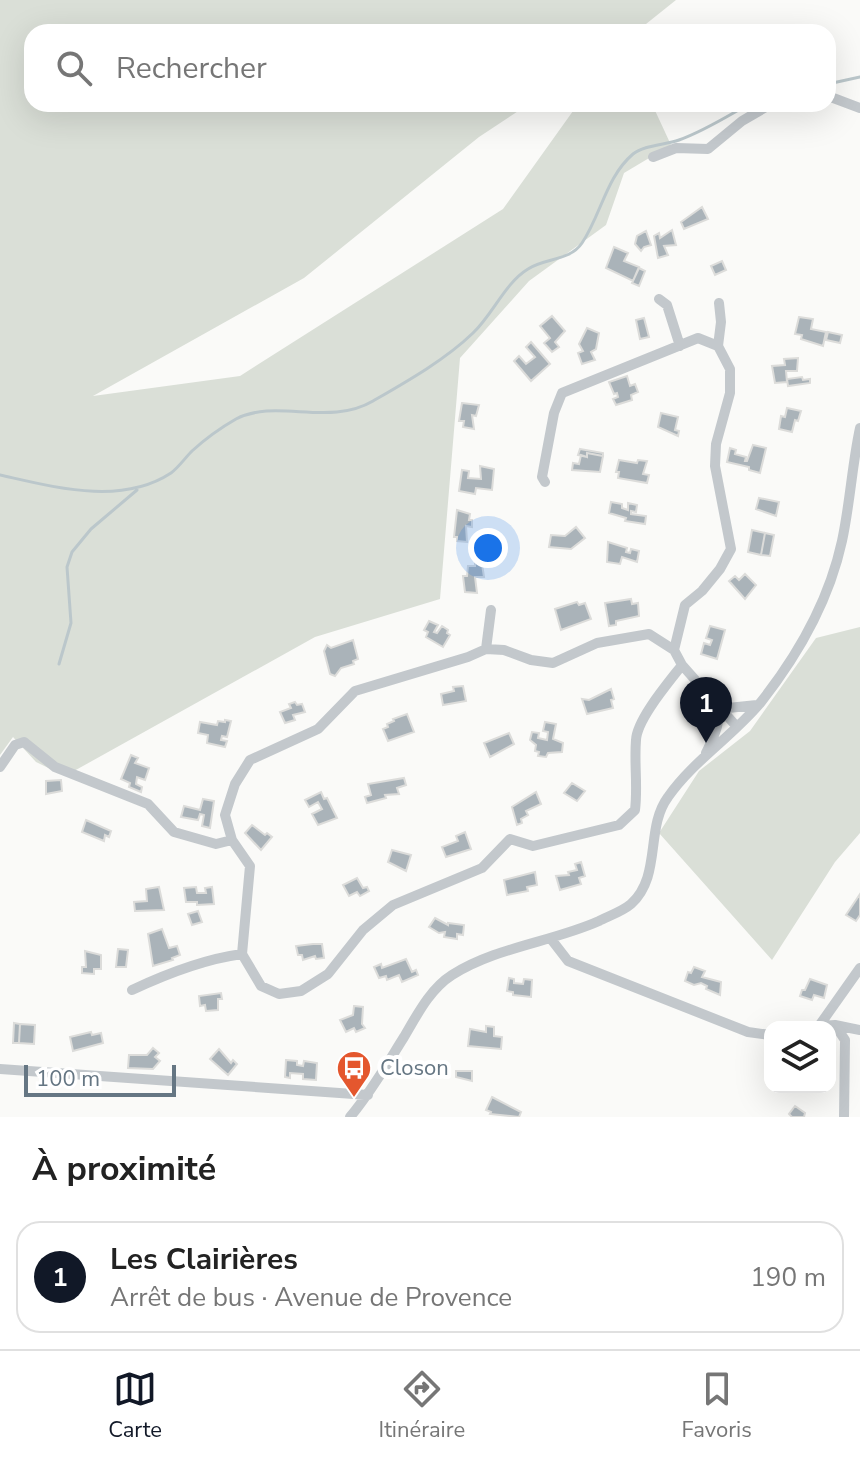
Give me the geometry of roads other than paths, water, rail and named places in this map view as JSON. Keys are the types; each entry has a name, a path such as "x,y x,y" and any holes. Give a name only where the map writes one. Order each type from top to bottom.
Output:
{"street":[{"path":"836,99 860,108"},
{"path":"653,157 676,148 708,149 757,112"},
{"path":"659,299 667,305 680,346"},
{"path":"674,650 685,605 702,591 731,549 715,466 716,444 730,393 730,369 718,346 721,322 719,303"},
{"path":"545,482 542,477 554,413 562,393 698,338 718,346"},
{"path":"350,1117 368,1095 428,999 449,977 476,962 571,934 631,904 647,881 656,830 666,799 704,756 759,704 795,657 822,603 842,542 860,428"},
{"path":"486,649 491,610"},
{"path":"682,665 649,711 635,737 638,786 635,810 619,825 533,846 510,839 482,868 393,905 363,930 328,974 301,991 279,994 261,986 242,954 250,866 232,840 226,824 227,806 235,784 250,760 318,729 355,691 486,649 504,650 531,660 553,663 597,643 649,634 674,650 682,665 737,727"},
{"path":"716,702 728,708 759,704"},
{"path":"704,756 718,728 720,715 716,702"},
{"path":"0,767 15,745 24,742 55,767 148,804 174,832 216,844 232,840"},
{"path":"551,939 568,961 748,1032 764,1034"},
{"path":"132,990 220,957 242,954"},
{"path":"823,1021 860,968"},
{"path":"836,1025 860,1030"},
{"path":"836,1026 845,1040 844,1117"},
{"path":"0,1069 368,1095"}],"waterway":[{"path":"836,82 860,77"},
{"path":"0,475 87,491 131,489 171,473 213,434 252,413 339,412 373,401 425,370 462,343 506,290 528,269 577,249 589,232 616,174 633,154 688,136 735,112"},
{"path":"59,664 71,623 67,567 72,552 91,529 137,490"}],"place":[{"name":"Les Clairières","path":"706,743"},
{"name":"Closon","path":"354,1099"}]}
